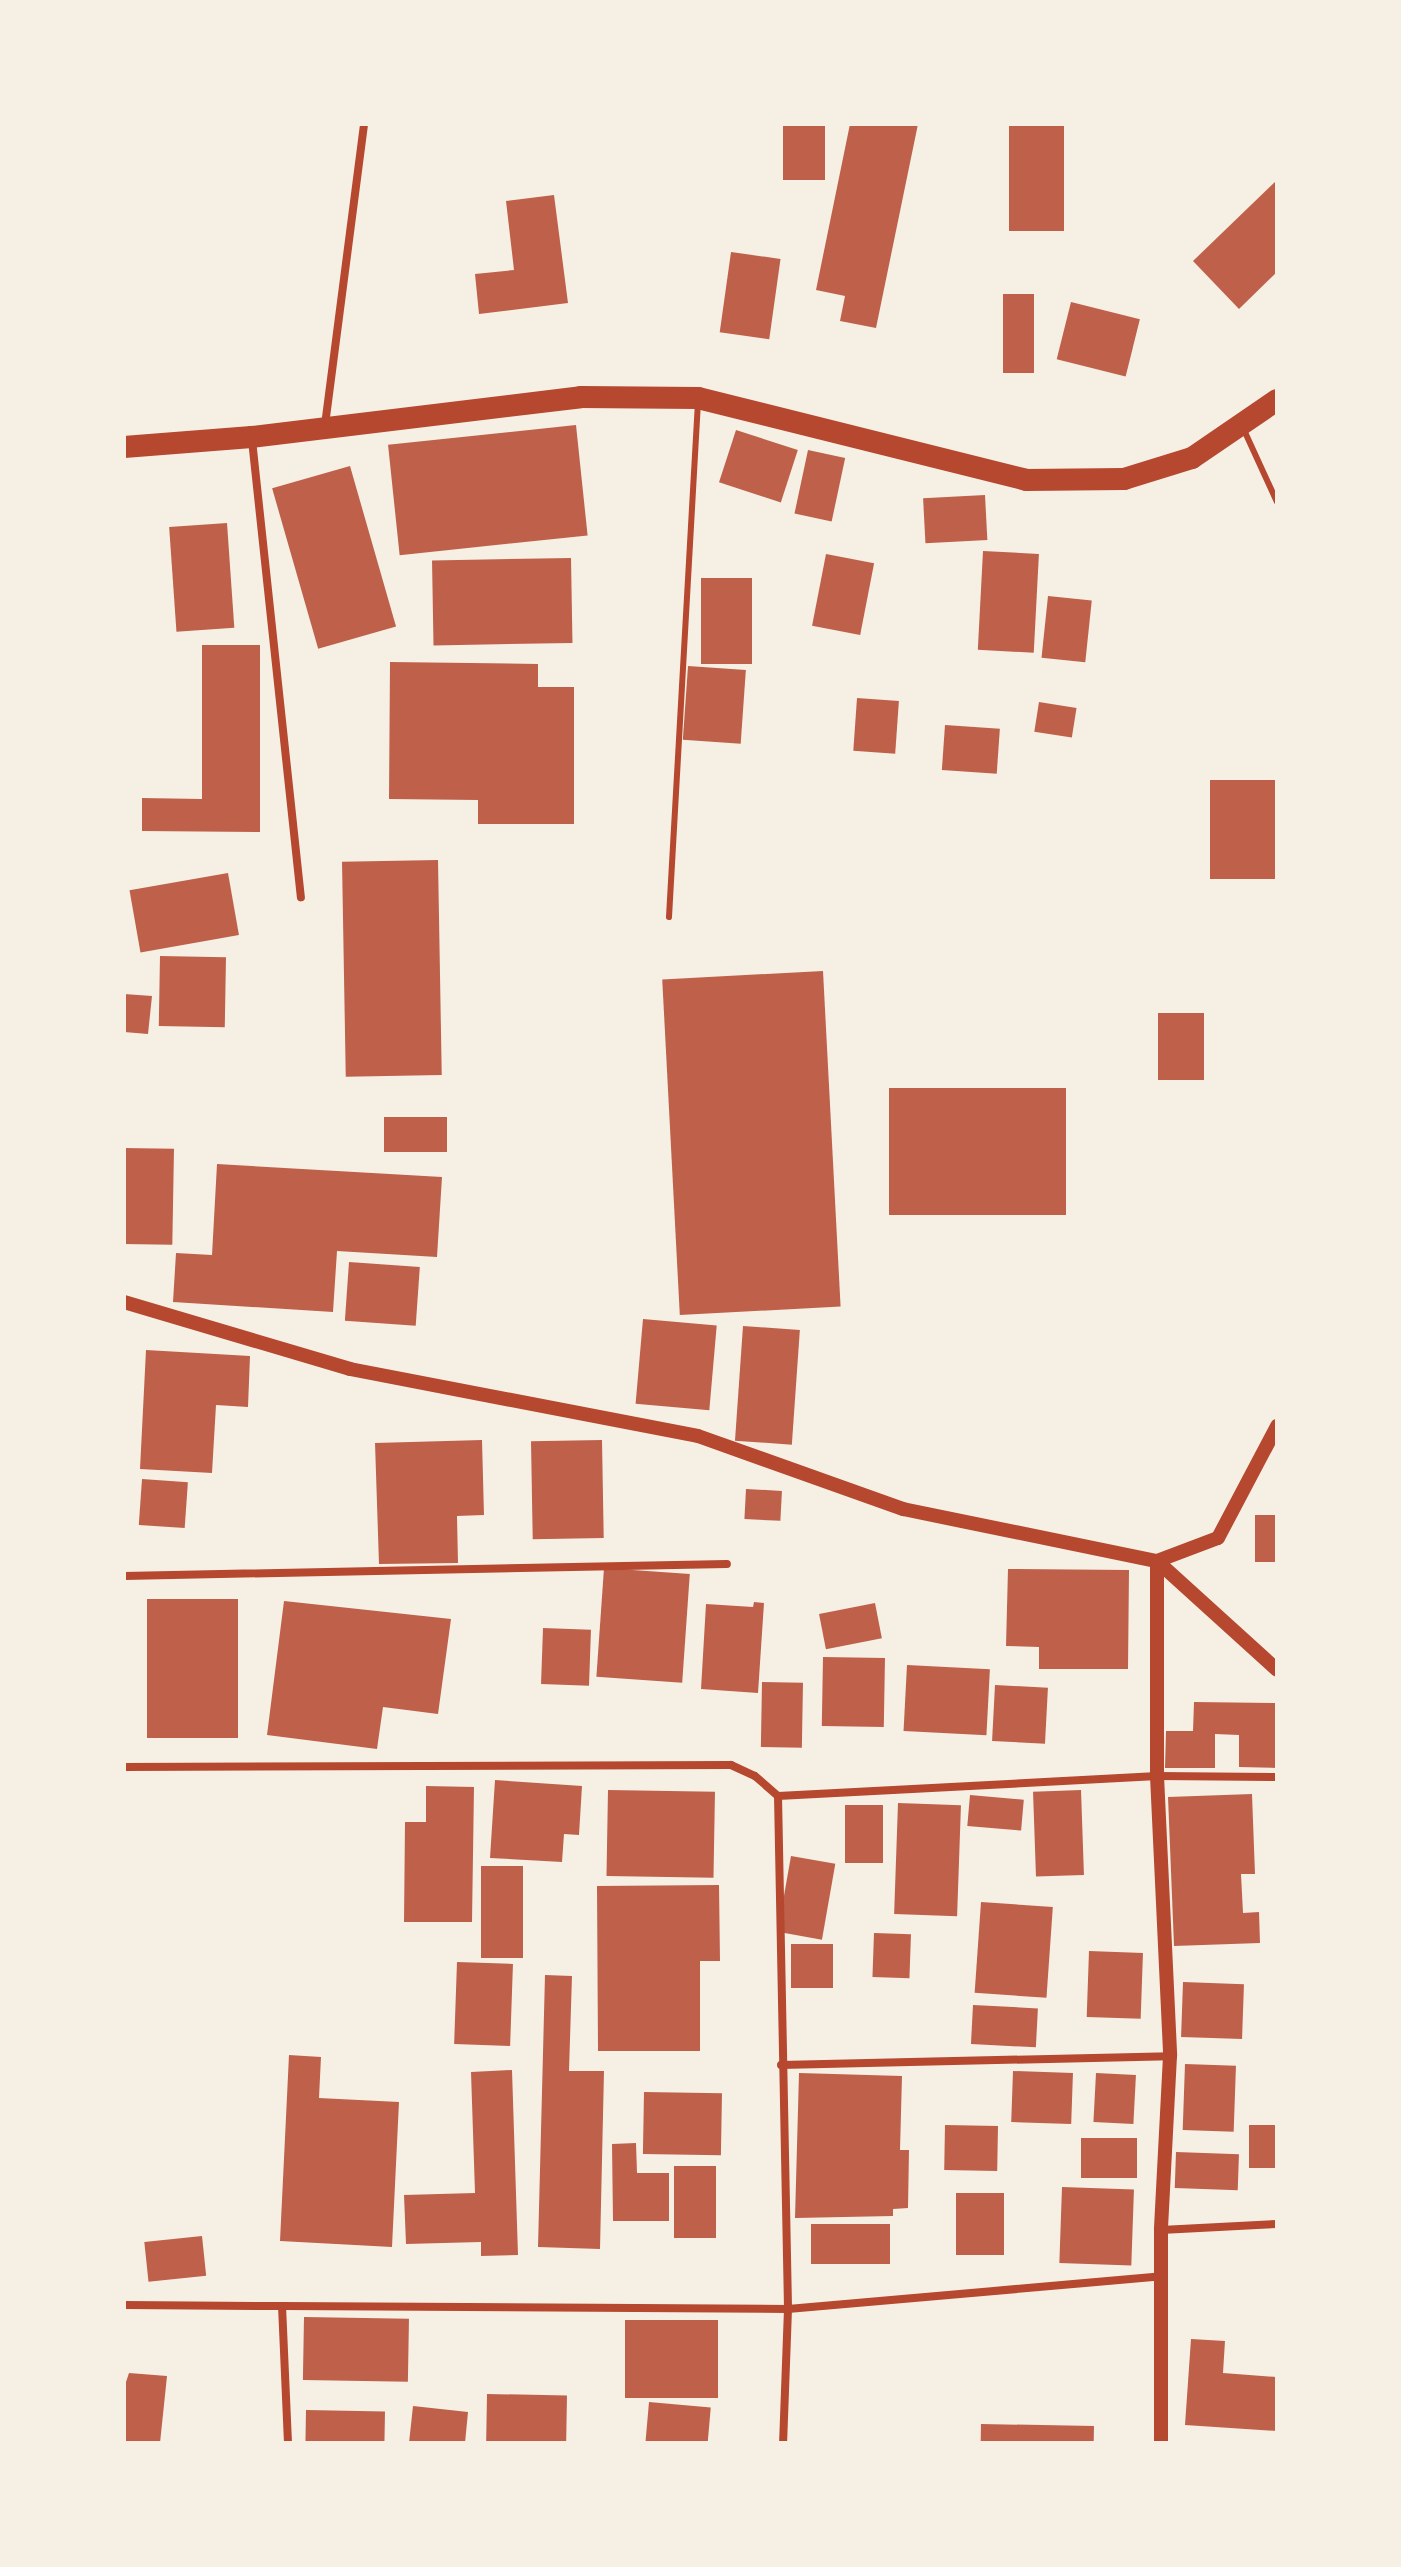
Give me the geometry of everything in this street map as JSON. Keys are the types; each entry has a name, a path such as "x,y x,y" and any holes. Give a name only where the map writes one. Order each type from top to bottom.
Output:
{"highway":[{"path":"124,447 252,437 325,425 581,397 698,398 1026,480 1124,479 1192,458 1243,427 1277,400"}],"street":[{"path":"325,425 364,124"},
{"path":"252,437 301,897"},
{"path":"124,1302 350,1369 698,1436 903,1509 1157,1561 1277,1670"},
{"path":"1157,1561 1218,1538 1277,1426"},
{"path":"1157,1561 1157,1776 1170,2056 1161,2230 1161,2443"},
{"path":"124,1576 727,1564"},
{"path":"124,1767 731,1765 755,1776 778,1796 1157,1776 1277,1777"},
{"path":"778,1796 788,2309 783,2443"},
{"path":"781,2065 1170,2056"},
{"path":"1161,2230 1277,2224"},
{"path":"124,2305 788,2309 1163,2276"},
{"path":"282,2306 288,2443"}],"lane":[{"path":"669,917 698,398"},
{"path":"1243,427 1277,502"}],"building":[{"path":"783,124 825,124 825,180 783,180"},
{"path":"850,124 918,124 876,328 840,321 845,296 816,290"},
{"path":"1009,124 1064,124 1064,231 1009,231"},
{"path":"1277,180 1277,272 1239,309 1193,261"},
{"path":"554,195 568,303 479,314 475,274 514,270 506,201"},
{"path":"731,252 781,259 769,339 720,332"},
{"path":"1003,294 1034,294 1034,373 1003,373"},
{"path":"1071,302 1140,319 1126,376 1057,359"},
{"path":"576,425 588,535 400,555 388,445"},
{"path":"736,430 798,450 781,502 719,482"},
{"path":"808,450 845,458 832,521 794,514"},
{"path":"350,466 396,627 318,649 272,488"},
{"path":"985,495 987,540 925,543 923,498"},
{"path":"227,523 234,628 176,632 169,527"},
{"path":"983,551 1039,554 1034,653 978,650"},
{"path":"826,554 874,563 860,635 812,626"},
{"path":"571,558 572,643 434,645 432,560"},
{"path":"701,578 752,578 752,664 701,664"},
{"path":"1048,596 1092,601 1085,662 1042,658"},
{"path":"202,645 260,645 260,832 142,831 142,798 202,799"},
{"path":"390,662 538,664 538,687 574,687 574,824 478,824 478,800 389,799"},
{"path":"688,666 746,670 741,744 683,740"},
{"path":"857,698 899,701 895,754 853,751"},
{"path":"1039,702 1077,708 1072,738 1034,732"},
{"path":"945,725 1000,729 997,774 942,770"},
{"path":"1210,780 1277,780 1277,879 1210,879"},
{"path":"438,860 442,1075 346,1077 342,862"},
{"path":"228,873 239,935 140,952 130,890"},
{"path":"160,956 226,957 225,1027 159,1026"},
{"path":"823,971 841,1307 680,1315 662,979"},
{"path":"124,994 152,996 148,1034 124,1032"},
{"path":"1158,1013 1204,1013 1204,1080 1158,1080"},
{"path":"889,1088 1066,1088 1066,1215 889,1215"},
{"path":"384,1117 447,1117 447,1152 384,1152"},
{"path":"124,1148 174,1149 172,1245 124,1244"},
{"path":"217,1164 442,1177 437,1257 337,1251 333,1312 173,1302 176,1253 212,1255"},
{"path":"349,1262 420,1267 416,1326 345,1321"},
{"path":"643,1319 717,1325 709,1410 636,1404"},
{"path":"743,1326 800,1330 792,1445 735,1441"},
{"path":"146,1350 250,1356 248,1407 216,1405 212,1473 140,1469"},
{"path":"482,1440 484,1515 457,1516 458,1563 379,1564 375,1443"},
{"path":"602,1440 604,1538 533,1539 531,1441"},
{"path":"142,1479 188,1482 185,1528 139,1525"},
{"path":"746,1489 782,1491 780,1521 744,1519"},
{"path":"1255,1515 1277,1515 1277,1562 1255,1562"},
{"path":"604,1568 690,1574 682,1683 596,1677"},
{"path":"1008,1569 1129,1570 1128,1669 1039,1669 1039,1647 1006,1646"},
{"path":"147,1599 238,1599 238,1738 147,1738"},
{"path":"284,1601 451,1619 438,1714 383,1707 377,1749 267,1735"},
{"path":"754,1602 764,1603 758,1693 701,1689 706,1604 753,1607"},
{"path":"875,1603 882,1638 826,1649 819,1614"},
{"path":"543,1628 591,1630 589,1686 541,1684"},
{"path":"823,1657 885,1658 884,1727 822,1726"},
{"path":"907,1665 990,1669 986,1735 904,1731"},
{"path":"762,1682 803,1683 802,1748 761,1747"},
{"path":"995,1685 1048,1688 1045,1744 992,1741"},
{"path":"1194,1702 1277,1703 1277,1768 1239,1767 1239,1735 1215,1734 1215,1768 1165,1768 1166,1731 1193,1731"},
{"path":"495,1780 582,1786 579,1835 564,1834 562,1862 490,1858"},
{"path":"426,1786 474,1787 472,1922 404,1922 405,1822 426,1822"},
{"path":"608,1790 715,1792 713,1878 606,1876"},
{"path":"1081,1790 1084,1875 1036,1877 1033,1792"},
{"path":"1252,1794 1255,1874 1241,1874 1243,1913 1259,1912 1260,1943 1174,1946 1168,1797"},
{"path":"970,1795 1024,1800 1021,1831 967,1826"},
{"path":"898,1803 961,1805 957,1916 894,1914"},
{"path":"845,1805 883,1805 883,1863 845,1863"},
{"path":"791,1856 835,1864 822,1940 778,1932"},
{"path":"481,1866 523,1866 523,1958 481,1958"},
{"path":"719,1885 720,1961 700,1961 700,2051 598,2051 597,1886"},
{"path":"981,1902 1053,1907 1046,1998 975,1993"},
{"path":"874,1933 911,1934 909,1978 872,1977"},
{"path":"791,1944 833,1944 833,1988 791,1988"},
{"path":"1089,1951 1143,1953 1141,2019 1087,2017"},
{"path":"457,1962 513,1964 510,2046 454,2044"},
{"path":"545,1975 572,1976 569,2071 604,2071 600,2249 538,2247"},
{"path":"1183,1982 1244,1984 1242,2039 1181,2037"},
{"path":"973,2005 1038,2008 1036,2047 971,2044"},
{"path":"289,2055 321,2057 319,2098 399,2102 392,2247 280,2241"},
{"path":"1185,2064 1236,2066 1234,2132 1183,2130"},
{"path":"512,2070 518,2255 481,2256 481,2242 406,2244 404,2195 475,2193 471,2072"},
{"path":"1013,2071 1073,2073 1071,2124 1011,2122"},
{"path":"799,2073 902,2076 900,2150 909,2150 908,2208 893,2209 893,2216 795,2218"},
{"path":"1096,2073 1136,2075 1133,2124 1093,2122"},
{"path":"644,2092 722,2093 721,2155 643,2154"},
{"path":"945,2125 998,2126 997,2171 944,2170"},
{"path":"1249,2125 1277,2125 1277,2168 1249,2168"},
{"path":"1081,2138 1137,2138 1137,2178 1081,2178"},
{"path":"636,2143 637,2173 669,2173 669,2221 613,2221 612,2144"},
{"path":"1176,2152 1239,2154 1238,2190 1175,2188"},
{"path":"674,2166 716,2166 716,2238 674,2238"},
{"path":"1062,2187 1134,2190 1131,2265 1059,2263"},
{"path":"956,2193 1004,2193 1004,2255 956,2255"},
{"path":"811,2224 890,2224 890,2264 811,2264"},
{"path":"202,2236 206,2276 148,2282 144,2242"},
{"path":"304,2317 409,2319 408,2382 303,2380"},
{"path":"625,2320 718,2320 718,2398 625,2398"},
{"path":"1191,2339 1225,2341 1223,2373 1277,2377 1277,2431 1185,2425"},
{"path":"129,2373 167,2376 160,2443 124,2443 124,2388"},
{"path":"487,2394 567,2395 566,2443 486,2443"},
{"path":"649,2402 711,2407 708,2443 645,2443"},
{"path":"413,2406 468,2412 465,2443 409,2443"},
{"path":"306,2410 385,2411 384,2443 305,2443"},
{"path":"981,2424 1094,2426 1094,2443 981,2443"}]}
